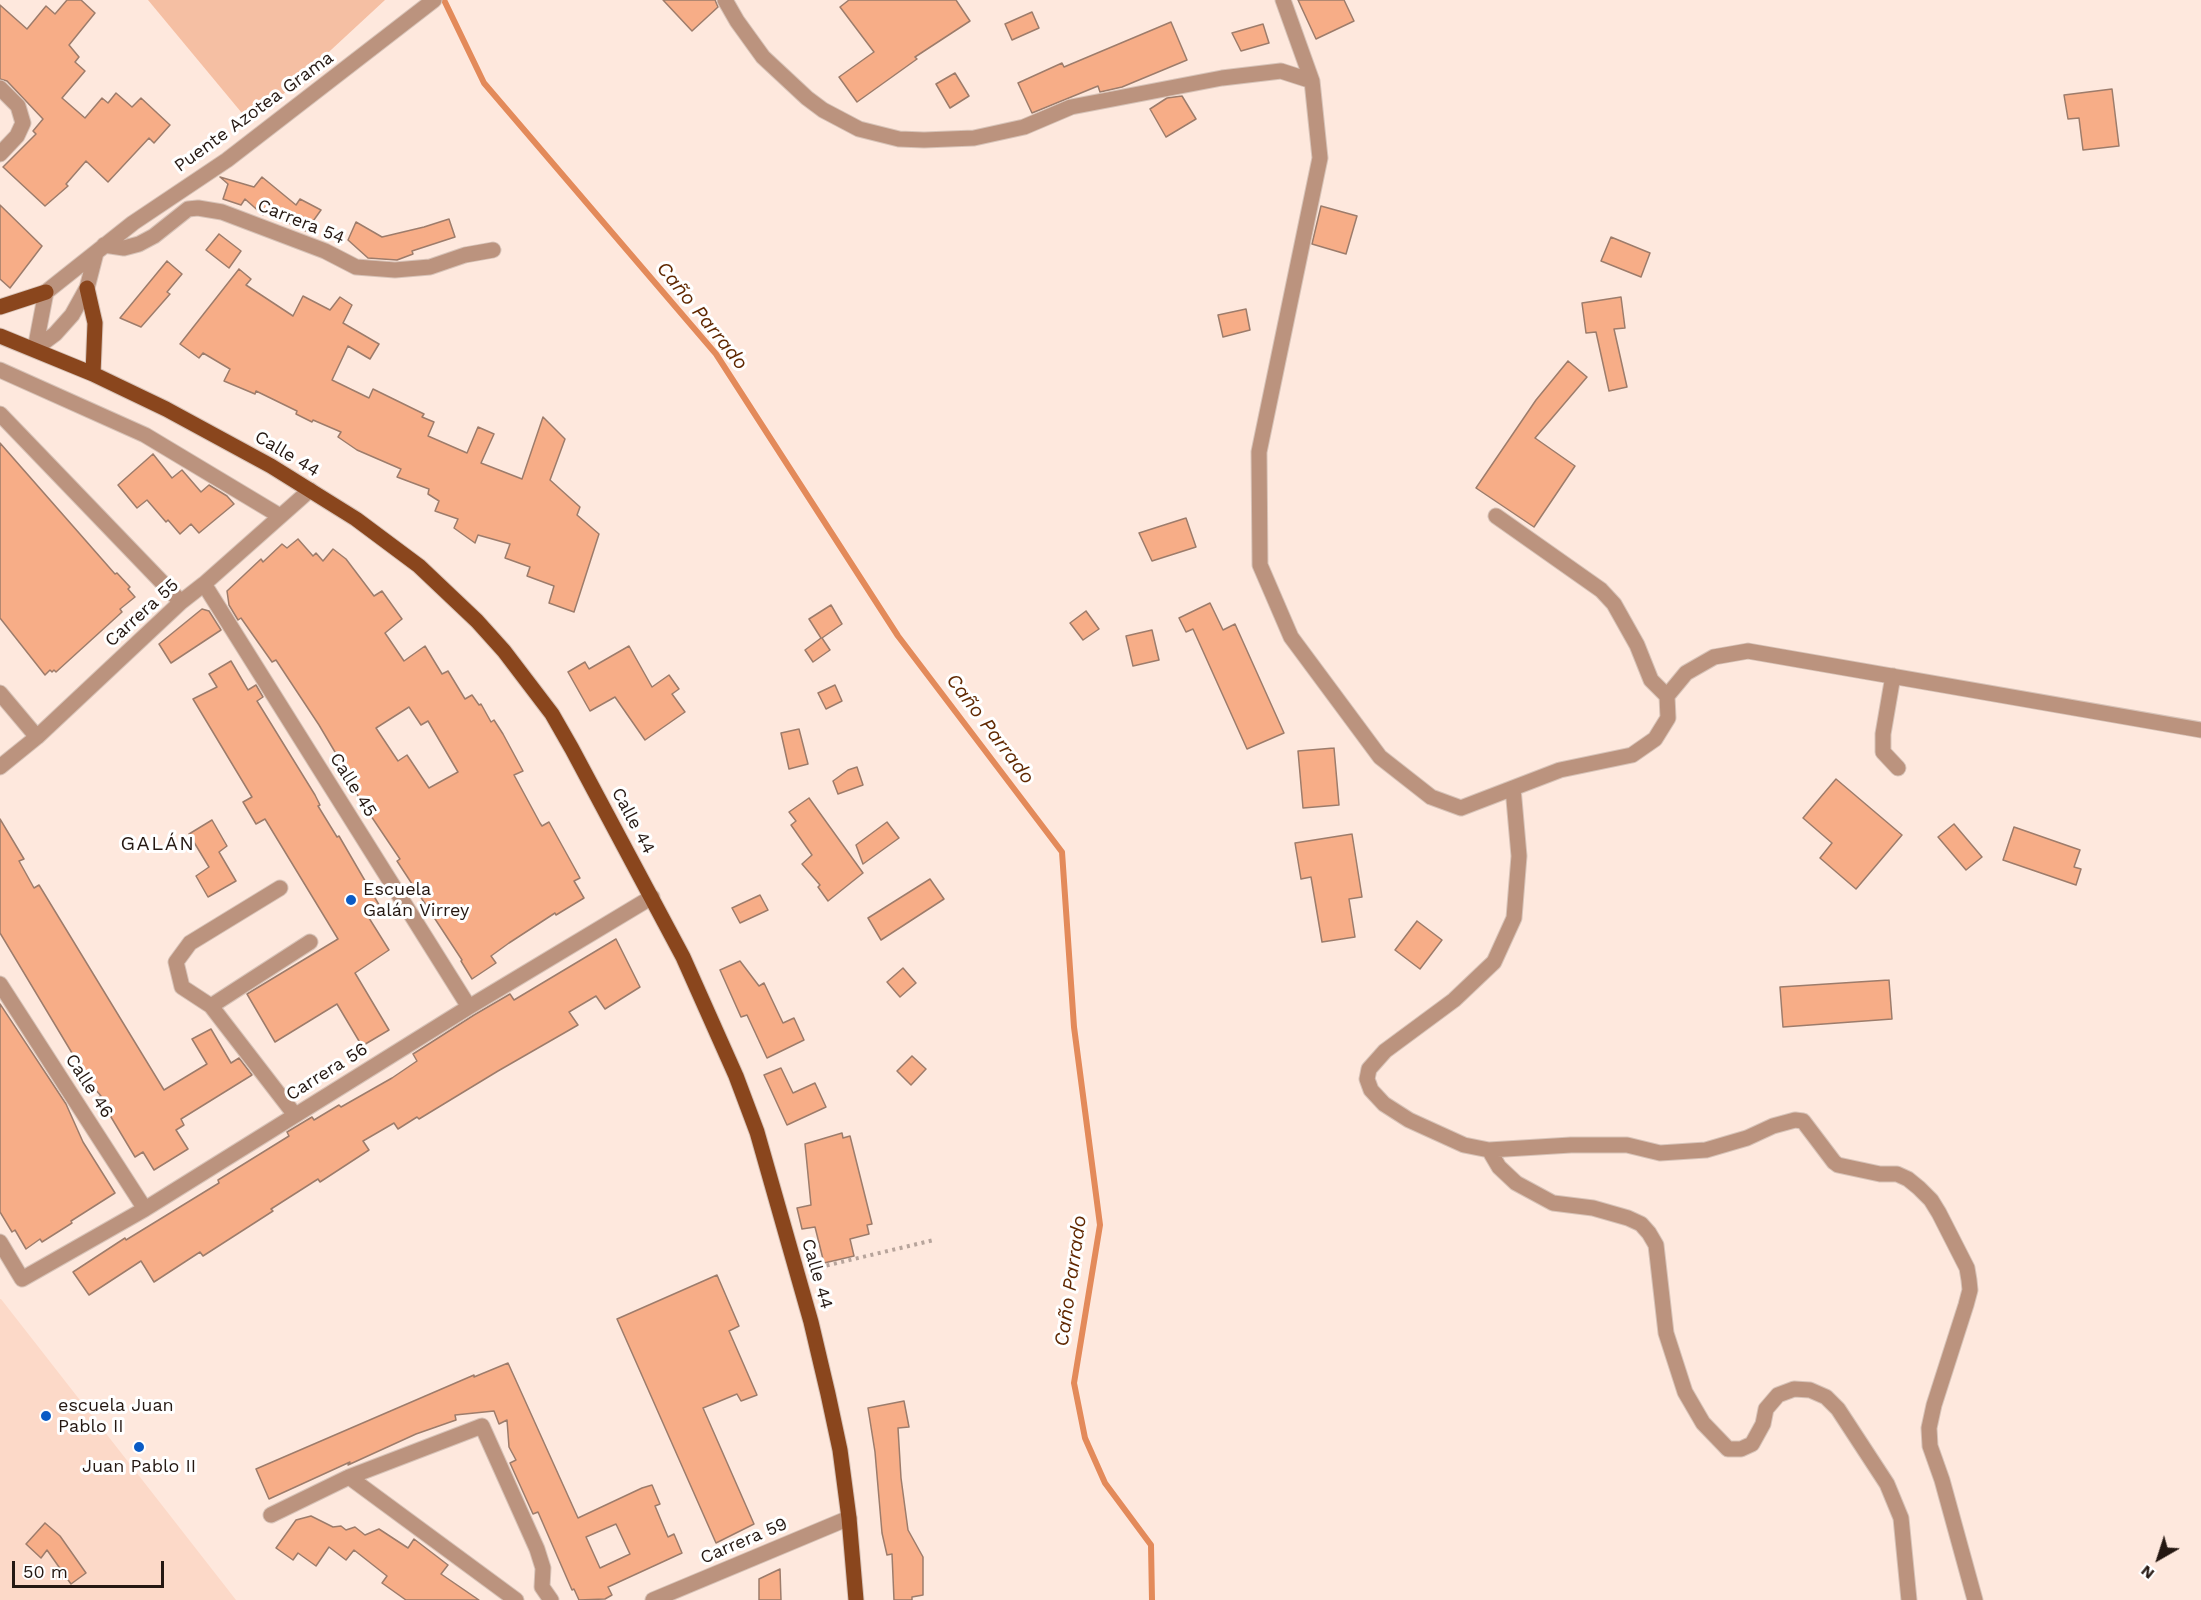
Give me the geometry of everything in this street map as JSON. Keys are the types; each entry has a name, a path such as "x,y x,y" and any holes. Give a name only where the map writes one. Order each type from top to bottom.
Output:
{"main road":[{"path":"87,288 95,323 93,374"},
{"path":"0,307 46,292"},
{"name":"Calle 44","path":"0,336 93,374 219,436 310,490 388,541 463,607 504,651 552,714 683,957 736,1076 757,1132 828,1394 840,1450 856,1600"}],"street":[{"name":"Puente Azotea Grama","path":"46,292 133,223 227,160 434,0"},
{"path":"725,0 763,57 807,98 823,110 860,129 899,139 974,138 1024,127 1071,107 1222,78 1281,71 1312,81"},
{"path":"1283,0 1312,81 1320,158 1259,452 1260,565 1291,637 1380,757 1431,797 1461,808 1560,770 1632,755 1655,740 1668,718 1667,696 1652,680 1637,645 1614,604 1601,590 1496,516"},
{"path":"0,88 18,106 23,123 17,136 0,154"},
{"name":"Carrera 54","path":"100,249 124,248 139,244 154,236 188,209 198,208 222,212 325,251 356,267 395,270 430,267 465,255 493,250"},
{"path":"35,350 55,334 72,315 87,288 100,249"},
{"path":"35,350 46,292"},
{"path":"0,370 145,435 280,516"},
{"path":"0,414 181,602"},
{"name":"Carrera 55","path":"0,766 37,737 181,602 310,490"},
{"name":"Calle 45","path":"204,584 469,1007"},
{"path":"1667,696 1686,673 1714,657 1748,651 2201,730"},
{"path":"1893,676 1883,734 1883,752 1898,768"},
{"path":"0,693 37,737"},
{"path":"1512,788 1519,856 1514,918 1494,962 1454,1000 1385,1051 1369,1069 1367,1079 1371,1090 1384,1104 1409,1119 1464,1145 1489,1150 1605,1145 1627,1145 1660,1153 1706,1150 1747,1138 1773,1126 1796,1120 1803,1121 1838,1165 1880,1174 1897,1174 1919,1188 1931,1200 1939,1213 1967,1269 1969,1280 1970,1290 1966,1305 1934,1405 1929,1428 1930,1446 1942,1480 1975,1600"},
{"path":"280,888 190,943 176,963 182,987 211,1006 296,1115"},
{"name":"Carrera 56","path":"0,1242 22,1279 145,1209 469,1007 652,897"},
{"path":"211,1006 310,942"},
{"name":"Calle 46","path":"0,984 145,1209"},
{"path":"1489,1150 1499,1167 1516,1183 1553,1203 1593,1209 1628,1218 1641,1224 1649,1233 1656,1245 1666,1333 1685,1392 1703,1423 1728,1449 1741,1449 1752,1444 1763,1424 1766,1409 1778,1395 1794,1389 1810,1390 1826,1397 1838,1409 1887,1484 1901,1518 1909,1600"},
{"path":"271,1515 349,1477 482,1426 537,1549 543,1568 542,1587 551,1600"},
{"path":"349,1477 516,1600"},
{"name":"Carrera 59","path":"653,1600 849,1518"}],"path":[{"path":"796,1273 934,1240"}],"shaded area":[{"path":"148,0 385,0 251,124"},
{"name":"escuela Juan Pablo II","path":"1,1299 236,1600 0,1600"}],"building":[{"path":"67,0 81,0 95,13 69,45 79,57 75,62 85,71 62,98 85,118 102,98 108,103 116,93 132,107 141,98 170,125 154,143 149,138 108,182 86,161 66,184 68,186 45,206 3,167 36,134 33,131 43,119 7,81 0,79 0,5 27,29 46,6 55,14"},
{"path":"663,0 715,0 718,7 692,31"},
{"path":"849,0 956,0 970,21 915,57 917,59 857,102 839,77 874,52 840,7"},
{"path":"1298,0 1344,0 1354,21 1316,39"},
{"path":"1032,12 1039,28 1012,40 1005,24"},
{"path":"1171,22 1187,60 1122,87 1100,92 1098,86 1032,113 1018,83 1062,63 1064,67"},
{"path":"1263,24 1269,43 1241,51 1232,33"},
{"path":"955,73 969,96 950,108 936,84"},
{"path":"2112,89 2119,146 2083,150 2079,118 2068,119 2064,95"},
{"path":"1182,96 1196,119 1166,137 1150,109 1167,98"},
{"path":"220,177 254,187 262,177 296,205 300,199 321,210 306,231 265,212 263,215 245,199 241,205 223,199 228,184"},
{"path":"0,205 42,246 10,288 0,279"},
{"path":"1321,206 1357,216 1346,254 1312,244"},
{"path":"449,219 455,237 412,251 413,254 397,260 368,258 348,240 356,222 382,237"},
{"path":"219,234 241,251 229,268 206,250"},
{"path":"1611,237 1650,253 1641,277 1601,261"},
{"path":"167,261 182,274 167,292 170,294 141,327 120,318"},
{"path":"239,269 251,279 246,285 293,316 303,296 330,310 340,297 352,305 343,323 379,344 370,359 348,346 332,380 369,398 373,389 424,414 422,417 434,422 428,436 467,453 478,427 494,434 481,463 522,479 543,417 565,439 550,480 580,507 577,515 599,534 574,612 549,603 554,586 527,576 530,567 505,558 510,544 478,535 475,543 454,528 458,519 435,511 439,501 428,494 429,489 397,477 401,469 357,450 338,437 341,432 313,420 312,422 296,414 297,411 256,391 255,394 224,381 230,369 203,353 199,358 180,344"},
{"path":"1621,297 1625,328 1614,329 1627,387 1609,391 1596,332 1586,333 1582,303"},
{"path":"1246,309 1250,330 1223,337 1218,315"},
{"path":"1568,361 1587,377 1535,438 1575,466 1534,527 1476,488 1536,400"},
{"path":"0,443 115,574 117,573 130,587 128,589 135,597 120,609 122,612 56,672 50,670 45,675 0,618"},
{"path":"153,454 172,478 182,470 201,492 209,485 227,496 234,504 199,533 191,524 180,534 147,500 137,508 118,485"},
{"path":"1186,518 1196,547 1152,561 1139,533"},
{"path":"298,539 313,556 316,553 323,561 333,549 346,559 374,596 382,591 402,619 385,633 404,661 425,646 442,674 448,671 465,699 472,695 479,705 481,704 491,722 494,720 523,771 514,775 540,823 542,826 549,822 580,878 574,881 584,898 556,915 555,913 491,956 496,963 472,979 397,861 400,859 370,817 349,780 351,779 319,725 276,660 272,662 241,618 238,620 229,605 227,591 261,559 263,562 282,544 287,548","holes":["409,707 421,725 428,721 458,772 429,788 407,755 398,761 376,728"]},
{"path":"1210,603 1223,630 1235,624 1284,733 1247,749 1193,629 1186,632 1179,618"},
{"path":"831,605 842,624 822,638 830,650 813,662 805,650 821,638 809,619"},
{"path":"202,609 209,611 221,630 171,663 159,644"},
{"path":"1086,611 1099,629 1083,640 1070,623"},
{"path":"1152,630 1159,660 1133,666 1126,636"},
{"path":"629,646 652,687 669,675 679,689 672,694 685,712 645,740 615,697 590,711 568,672 585,662 589,669"},
{"path":"231,661 248,690 256,685 263,697 257,701 382,910 369,918 389,950 355,973 389,1030 362,1046 337,1004 275,1042 247,994 338,939 265,819 256,824 243,802 252,797 193,699 217,687 209,674"},
{"path":"835,685 842,701 826,709 818,693"},
{"path":"799,729 808,764 789,769 781,733"},
{"path":"1334,748 1339,805 1303,808 1298,751"},
{"path":"857,767 863,785 838,794 833,781 848,770"},
{"path":"1836,779 1902,835 1856,889 1820,858 1832,843 1803,818"},
{"path":"809,798 863,873 828,901 818,887 820,885 802,864 812,855 791,825 796,821 789,812"},
{"path":"0,819 24,859 19,861 34,888 39,885 164,1090 207,1064 192,1039 211,1029 231,1063 239,1058 252,1075 181,1119 184,1125 176,1130 188,1149 154,1170 143,1152 135,1157 99,1097 101,1096 90,1083 0,933"},
{"path":"212,820 227,846 219,852 236,881 208,897 196,876 209,867 189,834"},
{"path":"887,822 899,838 863,864 856,845"},
{"path":"1954,824 1982,857 1966,870 1938,837"},
{"path":"2014,827 2080,850 2074,867 2081,869 2076,885 2003,860"},
{"path":"1352,834 1362,897 1349,899 1355,937 1322,942 1311,877 1301,879 1295,843"},
{"path":"930,879 944,899 881,940 868,918"},
{"path":"760,895 768,910 740,923 732,908"},
{"path":"1417,921 1442,940 1420,969 1395,950"},
{"path":"616,939 640,987 605,1009 596,996 569,1012 578,1025 419,1119 417,1117 398,1129 394,1123 363,1141 369,1150 320,1182 318,1179 271,1209 273,1211 203,1256 200,1252 154,1282 141,1261 89,1295 73,1272 125,1238 126,1240 219,1183 218,1180 289,1136 287,1132 312,1117 314,1120 339,1105 341,1107 392,1078 417,1061 413,1054 474,1015 510,994 514,1000"},
{"path":"740,961 759,986 764,983 783,1023 794,1018 804,1040 767,1058 747,1015 741,1017 720,970"},
{"path":"903,968 916,983 900,997 887,982"},
{"path":"1889,980 1892,1019 1783,1027 1780,987"},
{"path":"0,1004 66,1104 83,1142 115,1193 42,1242 40,1239 26,1249 15,1230 12,1232 0,1212"},
{"path":"912,1056 926,1069 911,1085 897,1071"},
{"path":"781,1068 793,1093 815,1083 826,1107 787,1125 764,1075"},
{"path":"842,1133 843,1138 850,1136 872,1224 867,1225 869,1234 850,1239 854,1256 824,1263 815,1227 802,1229 797,1208 811,1205 805,1144"},
{"path":"717,1275 739,1326 729,1331 757,1395 741,1401 737,1394 703,1408 754,1524 716,1543 617,1319"},
{"path":"508,1363 578,1518 652,1485 660,1504 655,1506 668,1537 674,1534 682,1553 608,1587 612,1595 605,1599 579,1600 574,1589 572,1590 538,1512 533,1514 510,1463 516,1460 509,1447 507,1420 499,1424 494,1411 455,1415 456,1420 416,1434 269,1499 256,1469 474,1375 474,1377","holes":["616,1524 630,1554 600,1568 586,1537"]},
{"path":"904,1401 909,1427 898,1428 901,1478 908,1530 923,1557 923,1595 912,1597 912,1600 894,1600 892,1554 887,1555 882,1533 875,1452 868,1408"},
{"path":"311,1516 333,1527 341,1526 346,1530 355,1527 365,1535 379,1529 408,1548 414,1539 448,1565 441,1574 479,1600 406,1600 382,1583 387,1576 354,1550 346,1560 329,1547 316,1566 298,1553 293,1560 276,1548 296,1520"},
{"path":"45,1523 60,1536 86,1573 71,1584 47,1550 41,1558 26,1544"},
{"path":"780,1569 781,1600 759,1600 759,1579"}],"waterway":[{"name":"Caño Parrado","path":"444,0 484,83 716,354 898,636 1062,852 1074,1027 1100,1225 1074,1383 1085,1438 1105,1483 1151,1545 1152,1600"}],"place":[{"name":"Escuela Galán Virrey","path":"351,900"},
{"name":"escuela Juan Pablo II","path":"46,1416"},
{"name":"Juan Pablo II","path":"139,1447"}],"district":[{"name":"GALÁN","path":"158,844"}]}
